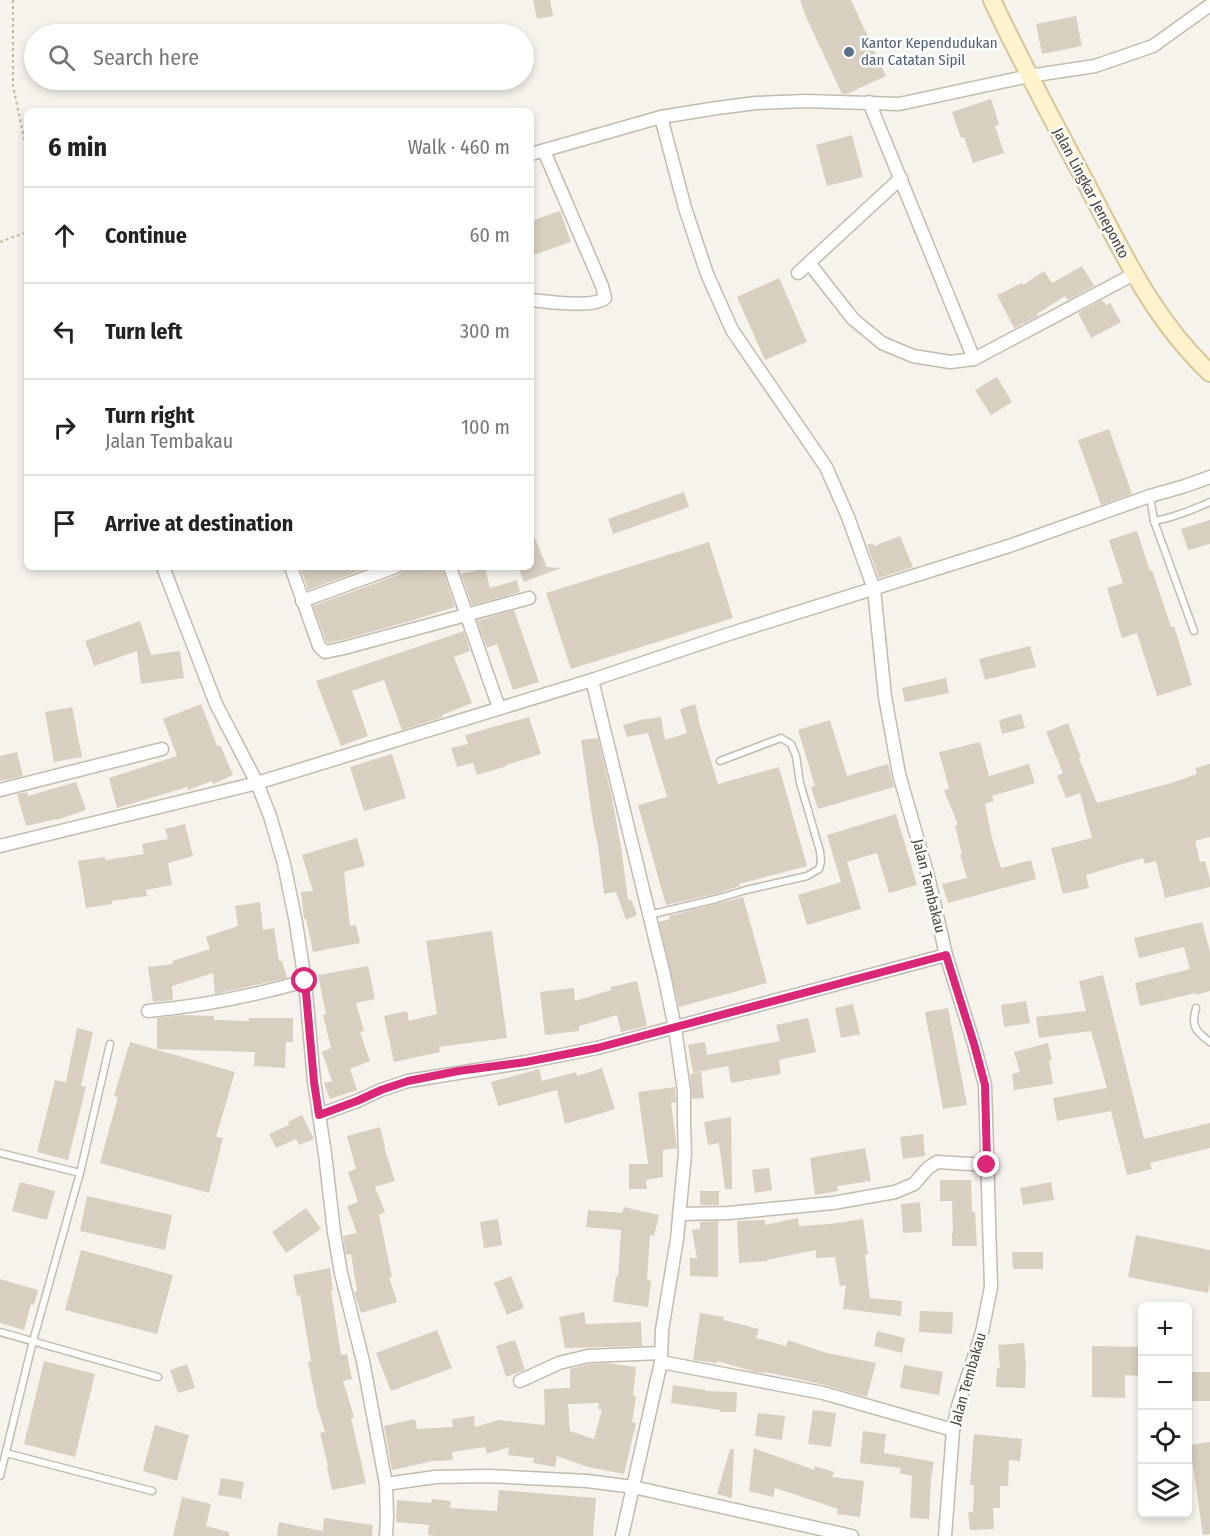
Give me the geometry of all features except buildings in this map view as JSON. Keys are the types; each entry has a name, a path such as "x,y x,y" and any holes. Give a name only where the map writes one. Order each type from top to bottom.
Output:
{"main road":[{"name":"Jalan Lingkar Jeneponto","path":"992,0 1029,76 1134,274 1158,313 1210,373"}],"street":[{"path":"534,153 661,117 717,108 756,103 806,101 899,104 1029,76 1095,66 1153,46 1210,5"},
{"path":"869,102 974,359"},
{"name":"Jalan Tembakau","path":"661,117 685,207 707,274 732,330 826,467 848,517 874,589 885,696 899,774 928,876 946,955 985,1085 991,1287 982,1332 958,1406 953,1430 945,1536"},
{"path":"534,300 597,303 605,298 602,286 544,151"},
{"path":"798,273 901,178"},
{"path":"809,263 853,320 882,343 913,356 950,362 974,359 1134,274"},
{"path":"1,843 257,783 591,680 1009,546 1210,477"},
{"path":"164,570 216,704 257,783 270,816 284,864 305,981 314,1082 339,1263 363,1361 386,1484 386,1536"},
{"path":"292,570 319,646 325,652 529,598"},
{"path":"302,601 387,570"},
{"path":"451,570 500,708"},
{"path":"591,680 664,975 675,1028 684,1091 685,1154 673,1270 662,1330 661,1358 622,1536"},
{"path":"0,790 162,749"},
{"path":"319,1115 408,1081 597,1048 946,955"},
{"path":"148,1011 224,1001 305,981"},
{"path":"679,1214 729,1213 833,1203 895,1192 914,1184 928,1168 937,1162 987,1165"},
{"path":"520,1381 559,1363 588,1356 661,1358 823,1394 953,1430"},
{"path":"386,1484 435,1477 488,1476 587,1481 633,1486 852,1536"}],"lane":[{"path":"1150,496 1154,520 1194,631"},
{"path":"1154,520 1187,512 1210,501"},
{"path":"649,915 793,880 813,873 820,866 820,851 791,744 781,738 720,761"},
{"path":"1196,1008 1193,1019 1195,1027 1198,1033 1210,1042"},
{"path":"0,1476 33,1341 80,1173 110,1044"},
{"path":"0,1153 80,1173"},
{"path":"0,1332 158,1377"},
{"path":"6,1453 152,1491"}],"path":[{"path":"13,0 13,86 24,138"},
{"path":"0,242 24,233"}],"place":[{"name":"Kantor Kependudukan dan Catatan Sipil","path":"849,52"}],"route":[{"path":"305,981 319,1115 408,1081 597,1048 946,955 985,1085 987,1165"}]}
